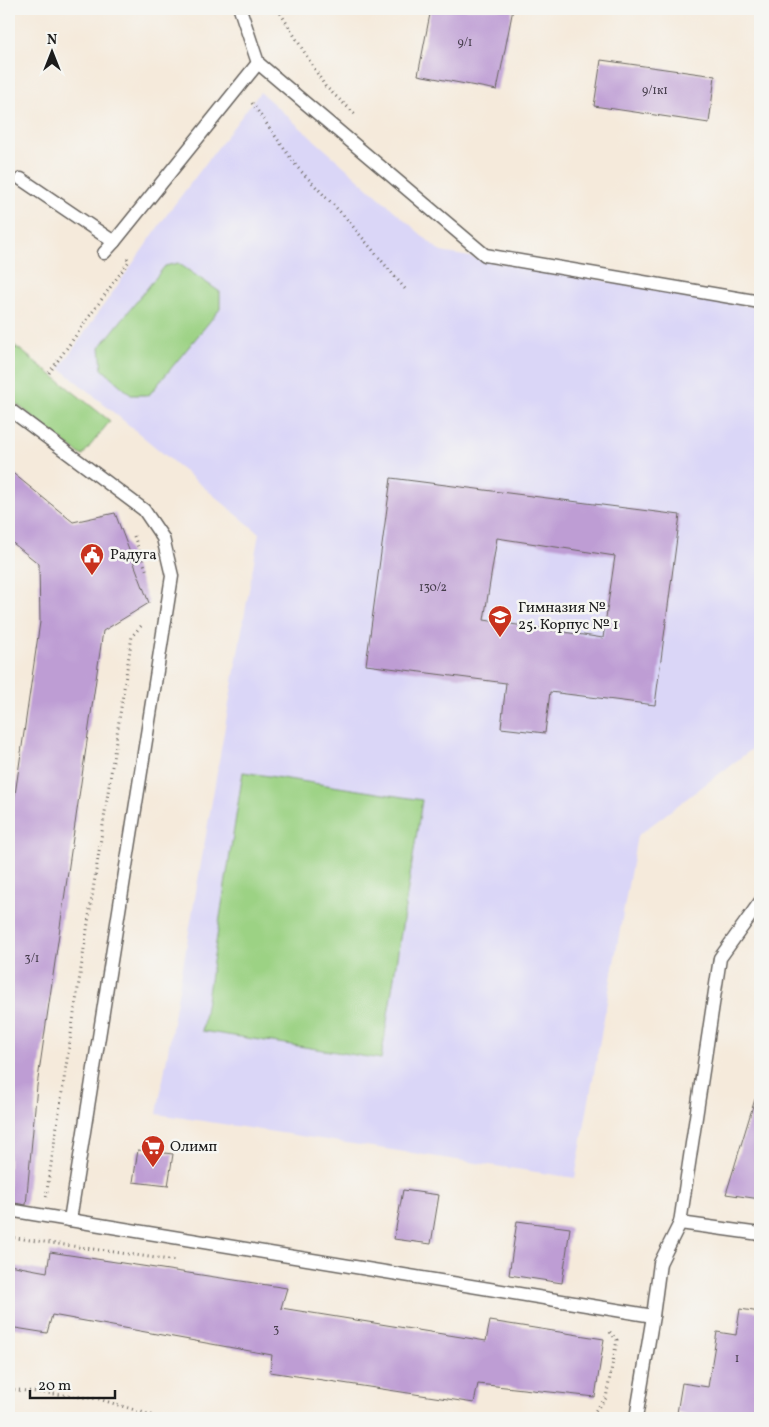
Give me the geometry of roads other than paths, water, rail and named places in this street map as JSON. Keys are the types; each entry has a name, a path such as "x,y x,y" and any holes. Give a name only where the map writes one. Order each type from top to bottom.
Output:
{"lane":[{"path":"240,9 258,63 485,255 760,302"},
{"path":"104,253 258,63"},
{"path":"21,179 114,242"},
{"path":"9,409 144,510 163,538 172,576 70,1220"},
{"path":"636,1418 660,1263 680,1223 720,958 760,902"},
{"path":"9,1210 653,1316"},
{"path":"680,1223 760,1234"}],"place":[{"name":"Радуга","path":"92,576"},
{"name":"Гимназия № 25. Корпус № 1","path":"500,638"},
{"name":"Олимп","path":"153,1168"}]}
